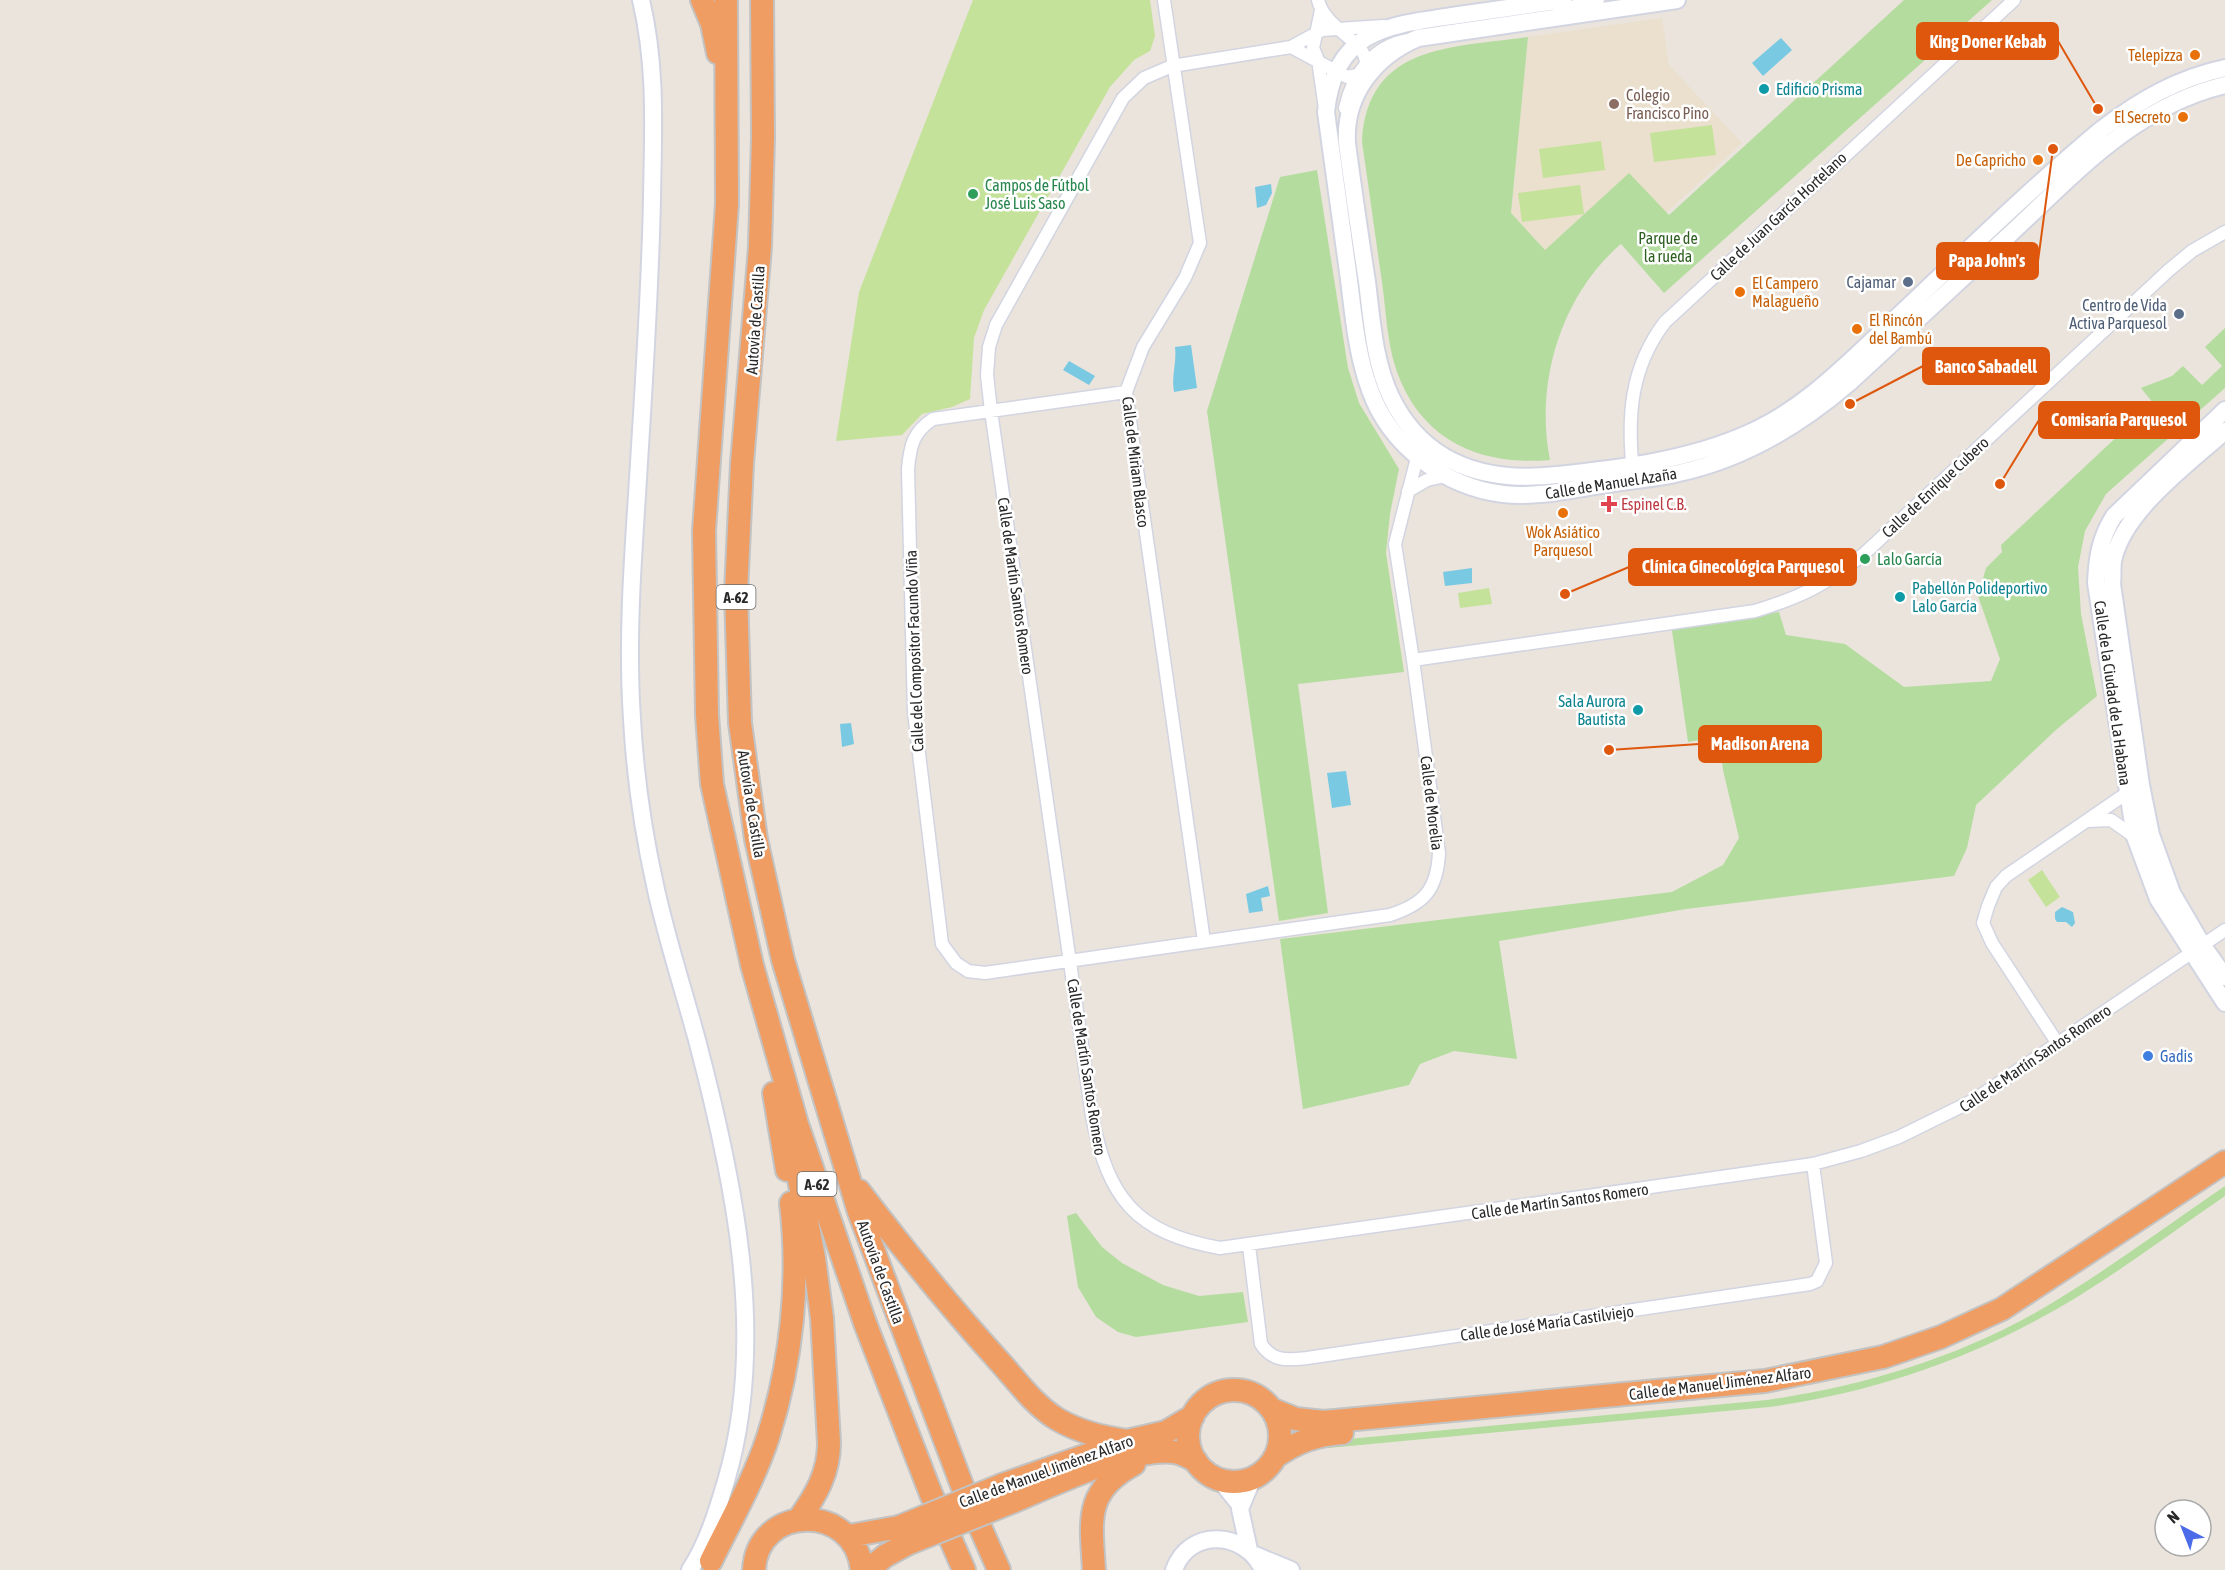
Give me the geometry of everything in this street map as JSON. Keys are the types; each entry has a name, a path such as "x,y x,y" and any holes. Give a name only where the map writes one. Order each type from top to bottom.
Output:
{"highway":[{"path":"702,0 717,47 720,142 728,174"},
{"name":"Autovía de Castilla","path":"726,0 728,174 704,531 705,648 712,784 752,965 801,1134 865,1323 931,1494 964,1570"},
{"name":"Autovía de Castilla","path":"762,0 763,137 760,247 737,541 740,723 756,839 783,960 859,1212 963,1488 999,1570"},
{"path":"712,784 717,861 738,964 789,1133 803,1197 822,1318 829,1459 822,1483 799,1519"},
{"path":"707,1565 746,1492 768,1436 787,1356 795,1283 792,1211 784,1144 771,1074"},
{"name":"Calle de Manuel Jiménez Alfaro","path":"1271,1409 1296,1419 1324,1422 1765,1381 1883,1357 1941,1336 2002,1309 2225,1162"},
{"name":"Calle de Manuel Jiménez Alfaro","path":"1275,1457 1299,1442 1327,1434 1756,1396 1837,1382 1893,1367 1953,1346 2011,1319 2050,1297 2225,1179"},
{"path":"851,1180 956,1313 1038,1405 1057,1419 1075,1428 1096,1436 1127,1441"},
{"path":"1223,1391 1250,1393 1271,1409 1280,1433 1275,1457 1266,1469 1253,1478 1242,1481 1220,1480 1202,1469 1196,1461 1188,1439 1193,1416 1206,1401 1223,1391"},
{"name":"Calle de Manuel Jiménez Alfaro","path":"903,1536 1127,1441 1166,1432 1193,1416"},
{"path":"1094,1570 1092,1528 1096,1498 1106,1483 1121,1471 1162,1453"},
{"name":"Calle de Manuel Jiménez Alfaro","path":"1007,1493 1093,1468 1162,1453 1178,1453 1196,1461"},
{"path":"754,1570 760,1547 770,1534 783,1524 799,1519 818,1519 835,1525 849,1536 857,1548 862,1570"},
{"path":"849,1536 903,1536"},
{"path":"868,1570 885,1556 903,1536"}],"street":[{"path":"642,0 651,44 655,112 651,262 630,614 632,718 644,830 654,885 720,1137 740,1252 747,1341 741,1414 734,1454 716,1513 700,1555 690,1570"},
{"name":"Calle de Miriam Blasco","path":"1164,0 1200,243 1185,278 1143,346 1126,392 1204,941"},
{"path":"1315,34 1323,30 1389,26 1558,0"},
{"path":"1366,63 1392,43 1677,0"},
{"name":"Calle de Juan García Hortelano","path":"1633,472 1629,435 1634,382 1642,358 1665,321 2014,0"},
{"path":"1543,19 1553,11 1592,1 1605,3 1614,9"},
{"path":"1319,5 1336,29 1356,44 1366,56 1366,63 1359,80"},
{"path":"1315,34 1319,5"},
{"path":"1336,72 1356,44 1389,26"},
{"name":"Calle de Martín Santos Romero","path":"1315,34 1291,47 1172,66 1144,78 1123,98 1007,303 989,347 987,375 991,411 1100,1156 1116,1189 1136,1212 1167,1235 1188,1243 1220,1248 1249,1246 1813,1164 1861,1151 1925,1126 1974,1100 2225,930"},
{"name":"Calle de Manuel Azaña","path":"1315,34 1313,48 1318,60 1326,112 1362,367 1380,413 1418,457 1446,476 1470,486 1503,494 1539,494 1633,472 1704,450 1749,433 1784,415 1837,372 2102,129 2151,95 2190,78 2225,68"},
{"path":"1359,80 1388,54 1418,38"},
{"path":"1291,47 1336,72 1359,80"},
{"name":"Calle de Manuel Azaña","path":"1326,112 1328,92 1336,72"},
{"name":"Calle de Manuel Azaña","path":"1359,80 1346,128 1376,352 1392,398 1420,438 1445,457 1466,468 1500,477 1633,472 1680,473 1762,445 1794,426 1849,383 2111,141 2166,105 2193,92 2225,85"},
{"name":"Calle de Enrique Cubero","path":"1413,660 1755,611 1797,598 1833,579 1865,553 2169,270 2192,251 2225,232"},
{"name":"Calle del Compositor Facundo Viña","path":"1071,961 985,973 968,971 956,963 942,944 917,755 914,712 910,452 911,443 921,427 933,419 1126,392"},
{"name":"Calle de la Ciudad de La Habana","path":"2225,410 2124,504 2104,531 2097,557 2096,583 2134,837 2158,899 2197,949 2225,977"},
{"name":"Calle de la Ciudad de La Habana","path":"2225,431 2143,507 2124,532 2113,561 2112,584 2128,795 2197,949 2225,1004"},
{"name":"Calle de Morelia","path":"1071,961 1390,915 1408,909 1428,893 1435,882 1439,853 1395,544 1418,457 1420,438"},
{"path":"1408,491 1427,480 1446,476"},
{"path":"2058,1044 1992,943 1983,923 1996,887 2006,876 2128,795"},
{"path":"2086,822 2111,820 2134,837"},
{"name":"Calle de José María Castilviejo","path":"1249,1246 1261,1344 1267,1353 1283,1360 1318,1357 1818,1281 1826,1263 1813,1164"},
{"path":"1221,1538 1241,1510 1253,1478"},
{"path":"1220,1480 1241,1510 1252,1552 1263,1570"},
{"path":"1174,1570 1180,1558 1194,1545 1221,1538 1236,1542 1291,1570"}],"shaded area":[{"name":"Colegio Francisco Pino","path":"1662,18 1669,65 1742,143 1666,213 1629,173 1545,250 1511,214 1528,37"}],"green space":[{"name":"Campos de Fútbol José Luis Saso","path":"973,0 1150,0 1155,36 1150,51 1134,60 1110,87 984,310 974,338 970,399 952,407 922,414 902,435 836,441 859,292"},
{"name":"Parque de la rueda","path":"1904,0 1992,0 1664,293 1621,244 1600,265 1567,316 1557,344 1546,402 1546,432 1550,460 1524,461 1477,453 1438,432 1422,416 1408,396 1397,372 1391,350 1362,142 1368,110 1380,85 1397,68 1419,57 1444,49 1528,37 1511,213 1545,250 1629,173 1669,215"},
{"path":"1712,125 1716,155 1654,162 1650,133"},
{"path":"1601,141 1605,170 1543,178 1539,149"},
{"path":"1317,170 1348,368 1359,403 1399,469 1390,514 1386,553 1404,672 1298,684 1328,913 1279,921 1207,411 1280,177"},
{"path":"1580,185 1584,214 1522,222 1518,193"},
{"path":"2225,328 2225,388 2106,494 2085,531 2078,567 2081,614 2097,696 2057,729 1976,805 1967,848 1954,876 1686,909 1499,941 1517,1059 1454,1051 1420,1064 1409,1085 1303,1109 1280,939 1672,892 1723,865 1739,838 1723,770 1719,737 1688,742 1671,624 1779,612 1786,635 1845,644 1904,687 1991,681 2000,659 1978,596 1986,568 2002,552 2001,545 2153,403 2141,388 2172,376 2183,366 2202,385 2222,366 2205,347"},
{"path":"1489,588 1492,604 1460,608 1458,593"},
{"path":"2042,870 2060,897 2046,907 2028,880"},
{"path":"2225,1186 2225,1196 2108,1277 2060,1307 1971,1352 1939,1365 1872,1386 1769,1407 1328,1448 1327,1441 1767,1400 1871,1379 1972,1344 2035,1313 2108,1267"},
{"path":"1076,1213 1102,1247 1122,1263 1163,1285 1199,1296 1243,1292 1248,1322 1136,1337 1118,1332 1096,1317 1078,1287 1067,1216"}],"water":[{"path":"1781,38 1792,50 1763,76 1752,63"},
{"path":"1271,184 1272,193 1266,205 1257,208 1255,187"},
{"path":"1191,345 1197,388 1174,392 1175,347"},
{"path":"1069,361 1095,376 1089,385 1063,370"},
{"path":"1472,568 1472,583 1445,586 1443,572"},
{"path":"851,723 854,744 842,747 840,724"},
{"path":"1346,771 1351,805 1332,808 1327,773"},
{"path":"1268,886 1270,896 1261,898 1263,911 1249,913 1246,894"},
{"path":"2062,907 2073,912 2075,923 2072,927 2066,922 2057,922 2055,919 2055,912"}],"place":[{"name":"Telepizza","path":"2195,55"},
{"name":"Edificio Prisma","path":"1764,89"},
{"name":"Colegio Francisco Pino","path":"1614,104"},
{"name":"King Doner Kebab","path":"2098,109"},
{"name":"El Secreto","path":"2183,117"},
{"name":"Papa John's","path":"2053,149"},
{"name":"De Capricho","path":"2038,160"},
{"name":"Campos de Fútbol José Luis Saso","path":"973,194"},
{"name":"Cajamar","path":"1908,282"},
{"name":"El Campero Malagueño","path":"1740,292"},
{"name":"Centro de Vida Activa Parquesol","path":"2179,314"},
{"name":"El Rincón del Bambú","path":"1857,329"},
{"name":"Banco Sabadell","path":"1850,404"},
{"name":"Comisaría Parquesol","path":"2000,484"},
{"name":"Espinel C.B.","path":"1609,504"},
{"name":"Wok Asiático Parquesol","path":"1563,513"},
{"name":"Lalo García","path":"1865,559"},
{"name":"Clínica Ginecológica Parquesol","path":"1565,594"},
{"name":"Pabellón Polideportivo Lalo García","path":"1900,597"},
{"name":"Sala Aurora Bautista","path":"1638,710"},
{"name":"Madison Arena","path":"1609,750"},
{"name":"Gadis","path":"2148,1056"}]}
